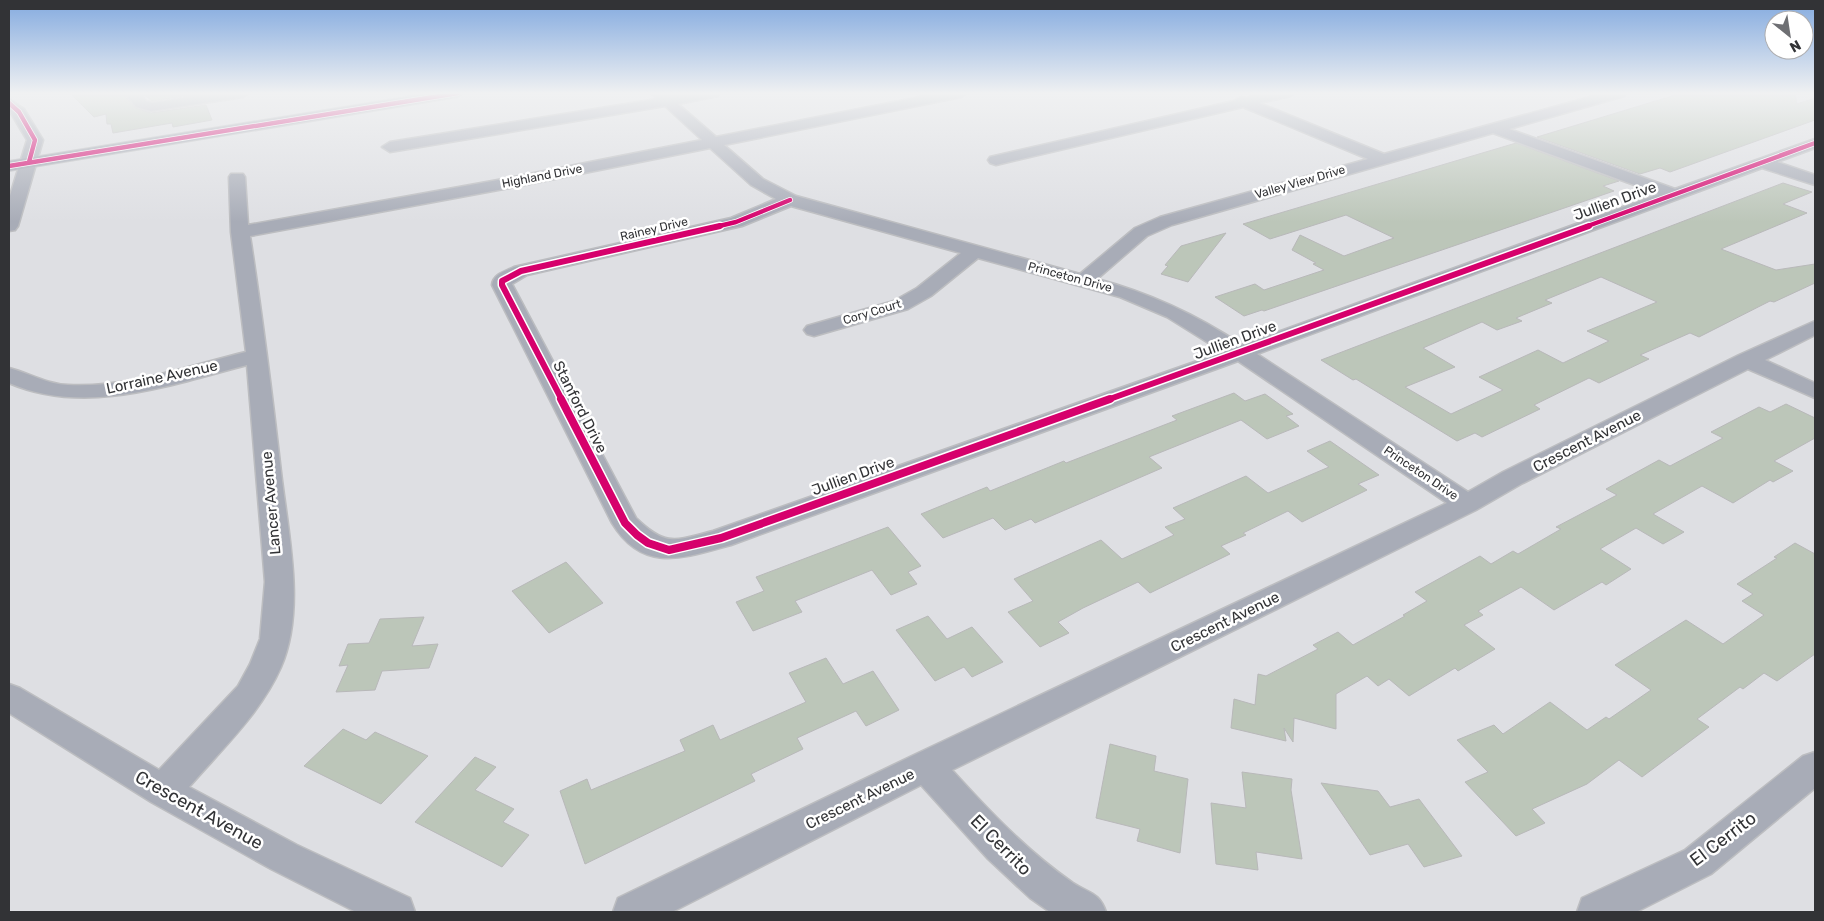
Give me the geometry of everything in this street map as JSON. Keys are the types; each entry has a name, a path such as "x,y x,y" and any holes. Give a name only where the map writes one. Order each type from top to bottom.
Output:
{"main road":[{"path":"9,166 30,160 174,136"},
{"path":"9,160 30,160 183,136"}],"street":[{"path":"9,226 30,160 35,140 33,136"},
{"path":"390,147 451,136"},
{"name":"Princeton Drive","path":"706,136 758,182 790,200 916,233 974,252 1127,293 1174,313 1240,353 1467,504"},
{"name":"Highland Drive","path":"240,232 509,183 743,136"},
{"path":"996,160 1099,136"},
{"path":"1327,136 1382,159"},
{"name":"Valley View Drive","path":"1083,281 1141,232 1166,221 1465,136"},
{"path":"1516,136 1674,194"},
{"name":"Jullien Drive","path":"660,549 675,550 721,538 1240,353 1815,143"},
{"path":"1760,162 1815,180"},
{"name":"Lancer Avenue","path":"163,790 250,695 266,667 275,639 279,582 257,356 240,232 237,177"},
{"name":"Rainey Drive","path":"521,271 736,222 790,200"},
{"name":"Cory Court","path":"814,330 901,305 924,292 974,252"},
{"name":"Stanford Drive","path":"521,271 502,281 502,286 625,523 640,540 660,549"},
{"name":"Crescent Avenue","path":"632,912 926,766 1467,504 1512,478 1815,327"},
{"name":"Lorraine Avenue","path":"9,375 46,389 77,392 114,389 257,356"},
{"path":"1747,360 1815,391"},
{"name":"Crescent Avenue","path":"9,697 163,790 284,857 396,912"},
{"name":"El Cerrito","path":"926,766 960,804 1035,879 1086,912"},
{"name":"El Cerrito","path":"1596,912 1698,862 1815,767"}],"building":[{"path":"1770,136 1670,172 1660,168 1640,174 1537,137"},
{"path":"1516,143 1619,181 1603,186 1614,191 1264,311 1244,316 1215,297 1255,284 1264,290 1324,270 1313,264 1316,263 1292,250 1300,235 1344,256 1394,238 1346,215 1270,239 1243,224"},
{"path":"1783,183 1812,192 1783,204 1807,213 1721,249 1776,270 1815,264 1815,283 1774,302 1770,301 1699,337 1690,333 1640,355 1649,359 1599,383 1589,378 1534,405 1540,409 1482,437 1475,433 1457,441 1356,379 1353,380 1321,360","holes":["1601,277 1657,302 1587,331 1609,341 1563,363 1538,350 1479,377 1503,390 1451,414 1405,387 1455,367 1423,348 1482,322 1497,330 1522,321 1516,318 1552,303 1545,300"]},
{"path":"1226,233 1188,282 1161,274 1168,266 1165,265 1181,246"},
{"path":"1234,393 1245,401 1265,394 1293,414 1286,416 1299,426 1267,439 1241,420 1149,457 1162,468 1035,523 1031,519 1005,530 993,518 943,538 921,514 987,487 990,491 1064,461 1066,463 1177,420 1172,416"},
{"path":"1786,404 1815,418 1815,438 1774,461 1793,471 1773,482 1770,480 1733,503 1702,486 1653,514 1684,532 1663,544 1636,528 1600,549 1631,569 1606,585 1602,582 1554,610 1521,587 1478,611 1483,615 1464,625 1495,649 1458,671 1455,668 1409,696 1389,679 1378,686 1367,676 1336,694 1336,729 1294,718 1293,742 1284,728 1286,741 1231,728 1234,699 1255,705 1258,674 1266,676 1318,649 1313,645 1338,632 1353,645 1405,616 1403,615 1427,601 1415,592 1480,556 1491,564 1513,551 1518,554 1561,529 1556,527 1617,495 1606,489 1659,460 1670,466 1723,438 1711,432 1759,407 1770,412"},
{"path":"1330,441 1379,475 1358,484 1367,490 1302,522 1288,511 1243,533 1246,535 1221,546 1230,554 1150,593 1138,582 1083,608 1058,622 1069,633 1040,647 1008,612 1033,601 1014,579 1101,540 1122,559 1174,535 1165,527 1185,519 1173,508 1246,476 1268,493 1329,467 1307,451"},
{"path":"888,527 921,566 908,572 917,584 891,595 872,570 795,601 802,612 753,631 736,602 764,591 756,577"},
{"path":"1795,543 1815,554 1815,654 1777,681 1764,673 1743,689 1740,687 1697,719 1709,727 1642,777 1619,760 1587,784 1532,809 1545,823 1516,836 1465,782 1488,772 1457,740 1494,725 1503,734 1550,702 1587,730 1606,717 1609,719 1651,690 1615,665 1686,620 1723,644 1764,615 1742,601 1753,594 1737,584 1777,558 1774,557"},
{"path":"566,562 603,603 549,633 512,591"},
{"path":"928,616 947,639 972,627 1003,662 972,677 964,667 935,681 896,630"},
{"path":"424,617 412,646 438,644 429,668 382,671 375,690 336,692 348,665 339,666 348,644 369,643 380,619"},
{"path":"826,658 843,684 873,671 899,710 866,726 856,711 797,738 803,749 751,774 755,781 585,864 560,791 587,779 591,790 685,751 680,740 713,725 720,740 806,702 789,673"},
{"path":"343,729 366,740 375,732 428,756 381,804 304,766"},
{"path":"1110,744 1156,756 1154,771 1188,779 1180,853 1137,841 1140,829 1096,818"},
{"path":"475,757 496,767 475,790 514,809 503,822 529,835 502,867 415,822"},
{"path":"1242,772 1292,779 1291,790 1302,859 1256,852 1258,870 1216,864 1211,803 1246,808"},
{"path":"1321,783 1378,791 1390,807 1419,799 1462,856 1424,867 1408,844 1370,855"}],"cycle path":[{"path":"29,162 35,140 33,136"},
{"path":"9,166 194,136"},
{"path":"790,200 736,222 521,271 502,281 502,285 625,523 637,535 659,548 669,550 680,549 721,538 1240,353 1815,143"}]}
